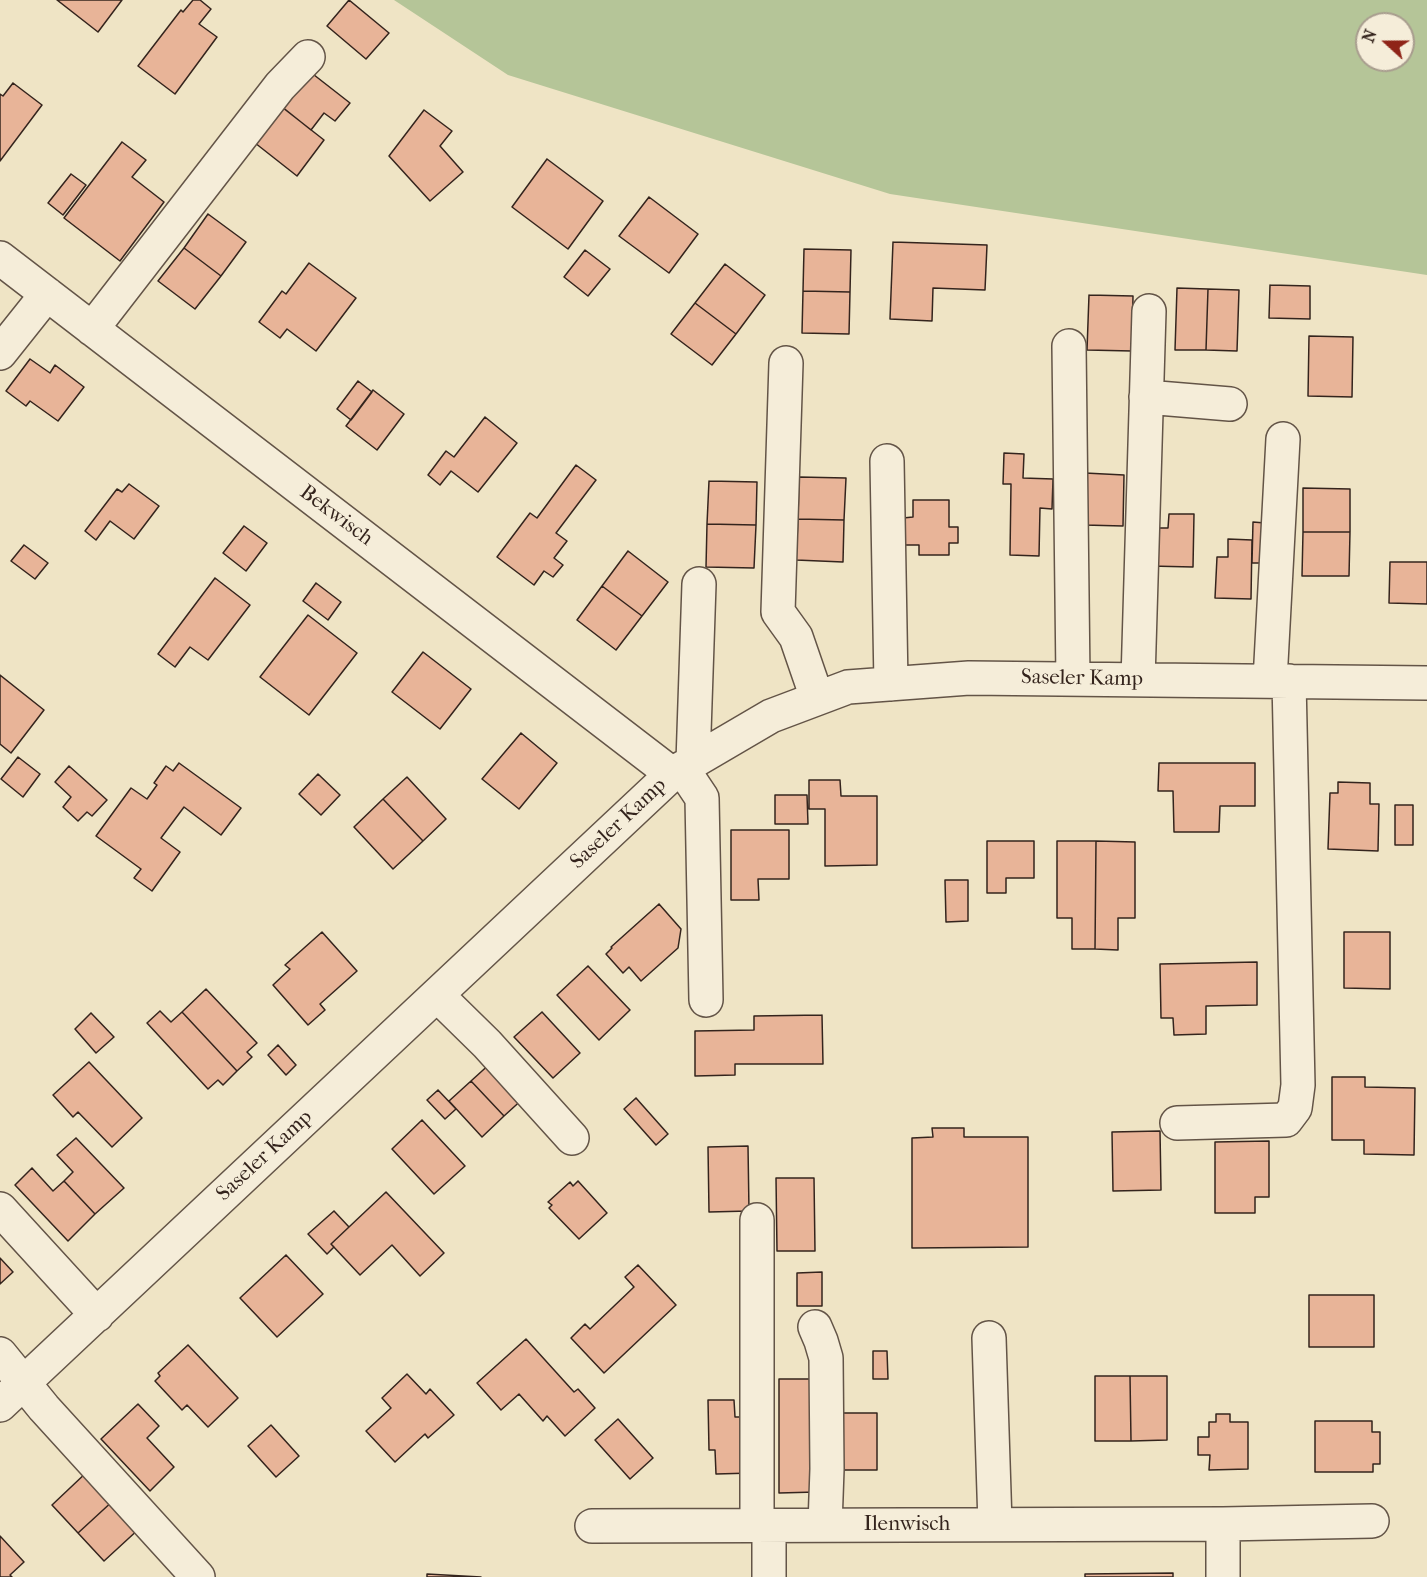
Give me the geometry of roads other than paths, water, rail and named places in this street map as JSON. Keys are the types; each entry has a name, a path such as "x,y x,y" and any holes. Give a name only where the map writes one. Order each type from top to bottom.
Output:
{"street":[{"path":"92,329 280,86 308,57"},
{"name":"Bekwisch","path":"0,258 682,768 702,798 706,1000"},
{"path":"0,353 47,294"},
{"path":"1138,680 1149,311"},
{"path":"1069,346 1073,679"},
{"path":"786,363 778,612 796,637 818,698"},
{"path":"1146,397 1230,404"},
{"path":"1177,1123 1286,1120 1295,1108 1298,1085 1280,681 1283,440"},
{"path":"887,461 891,684"},
{"path":"682,768 699,584"},
{"name":"Saseler Kamp","path":"0,1405 682,768 771,716 848,687 969,678 1427,683"},
{"path":"437,995 487,1044 572,1138"},
{"path":"0,1209 97,1315"},
{"path":"757,1220 763,1525 769,1577"},
{"path":"815,1327 826,1358 825,1525"},
{"path":"989,1338 995,1524"},
{"path":"0,1354 44,1408 198,1577"},
{"name":"Ilenwisch","path":"592,1526 1223,1524 1372,1521"},
{"path":"1223,1524 1223,1577"}]}
